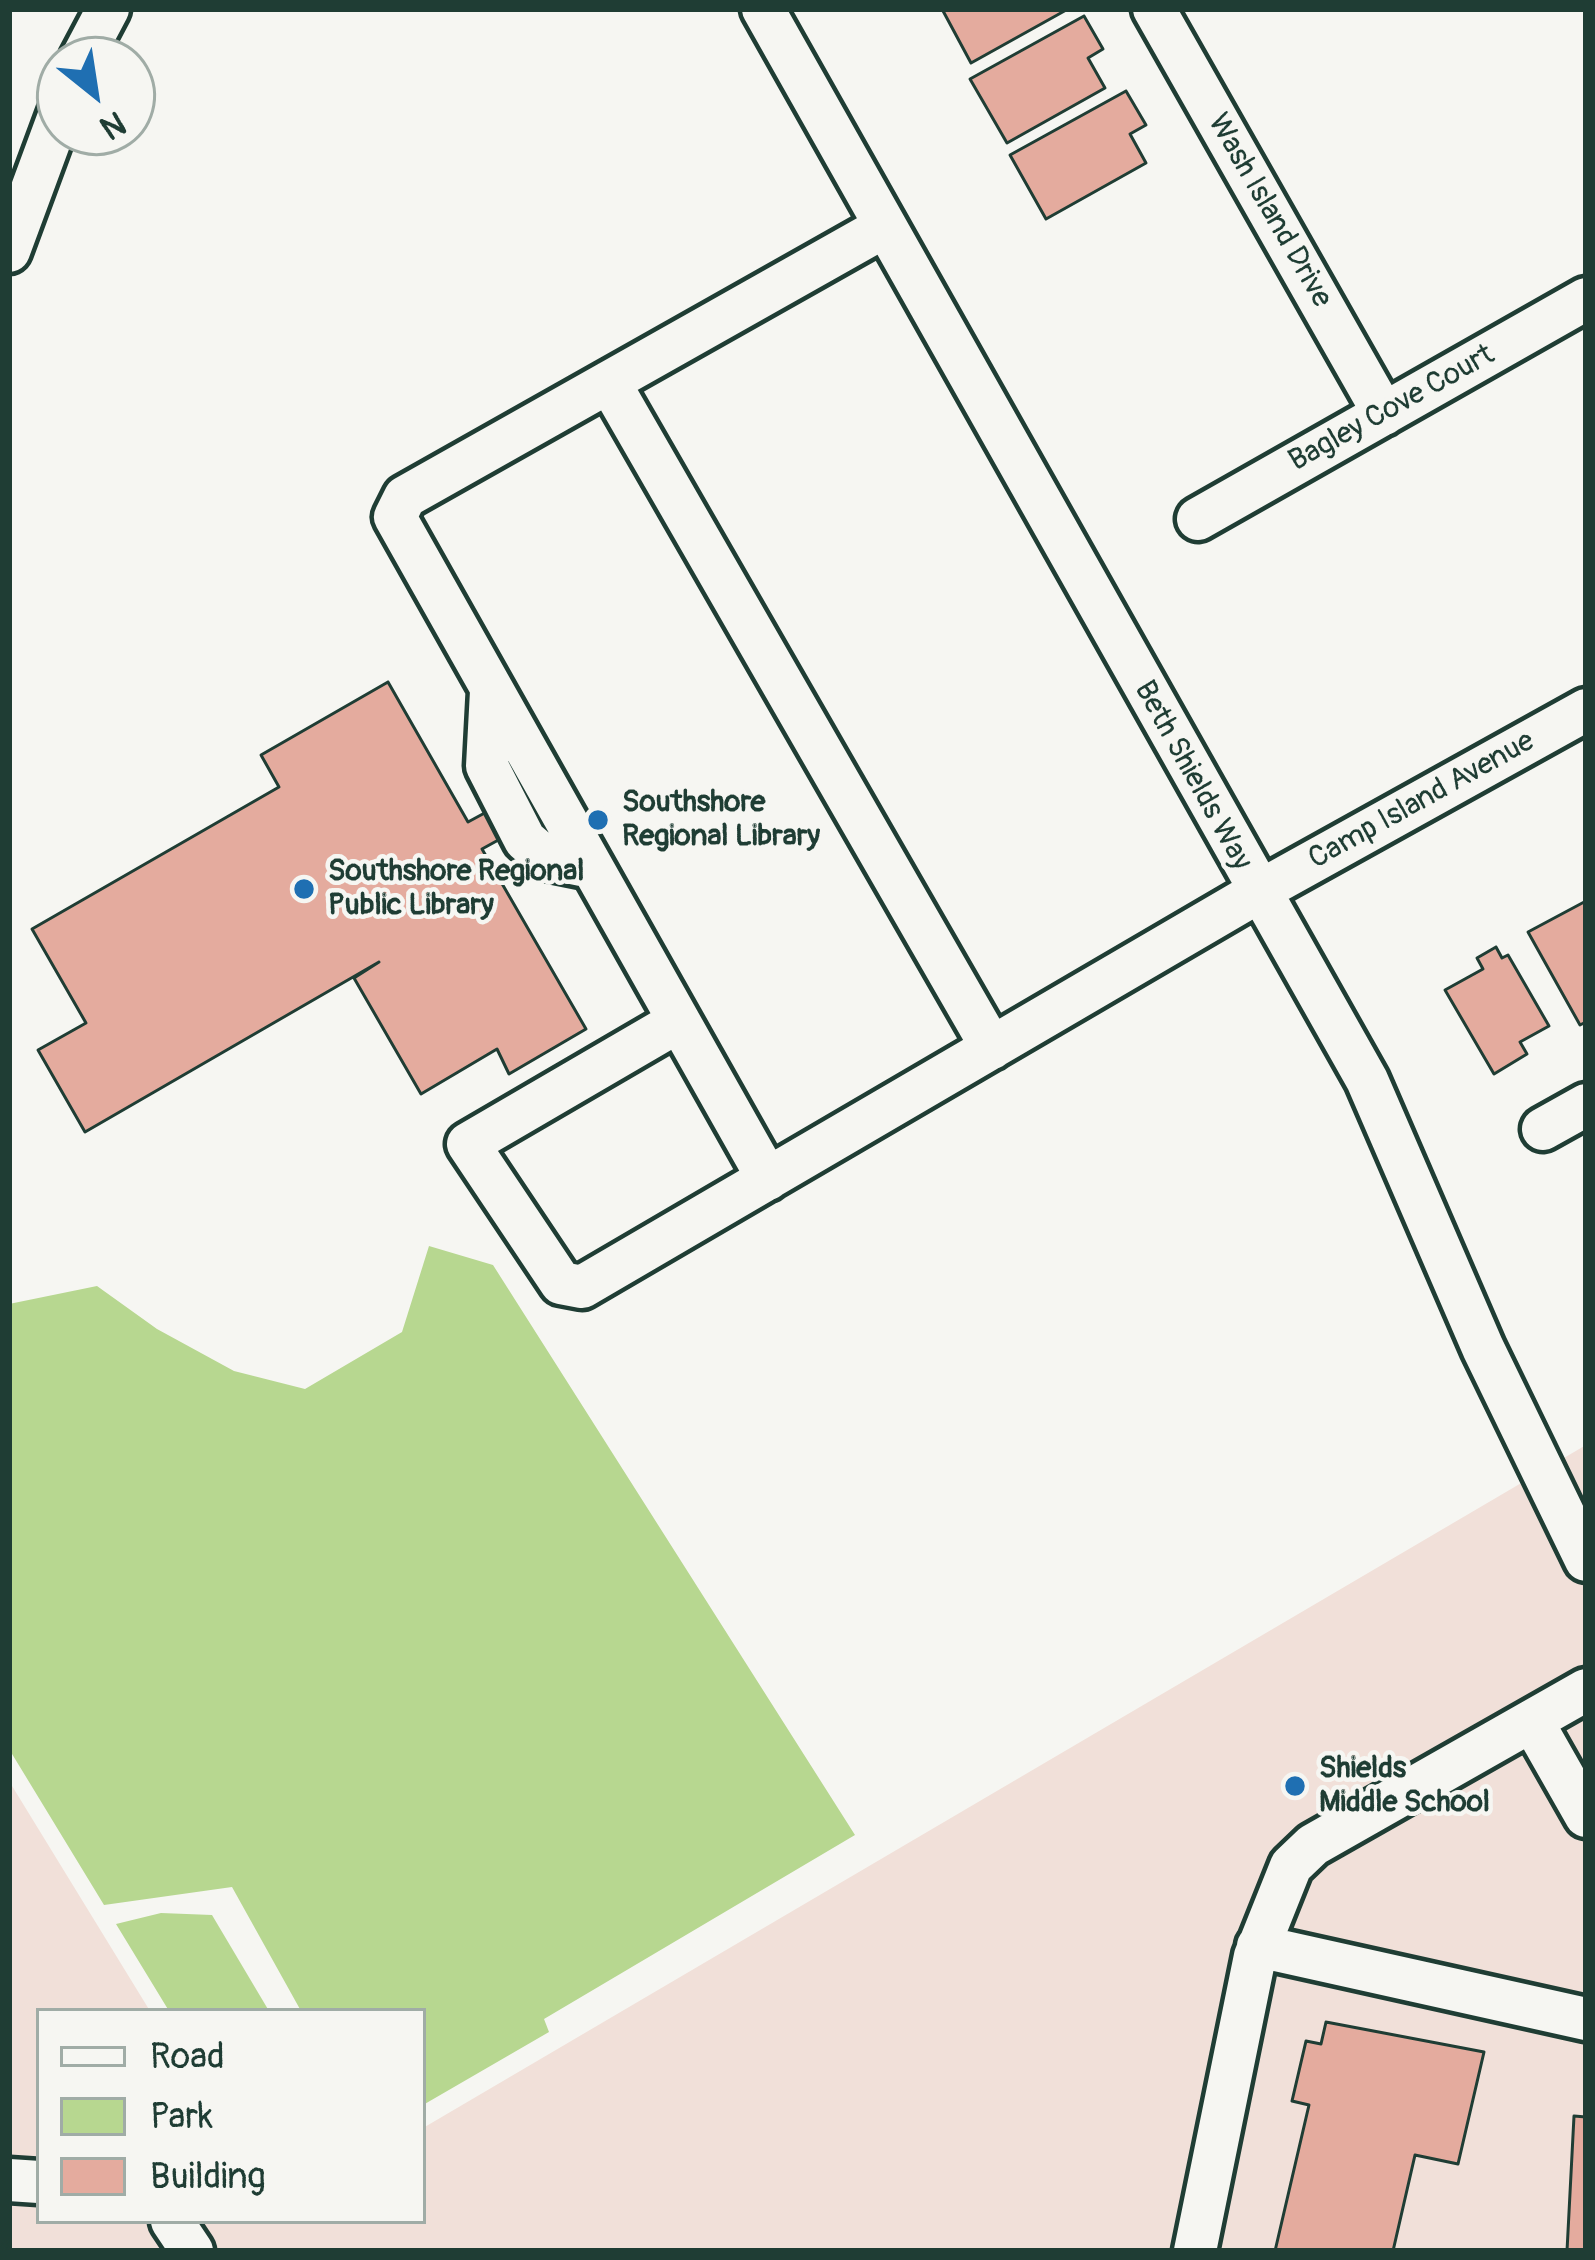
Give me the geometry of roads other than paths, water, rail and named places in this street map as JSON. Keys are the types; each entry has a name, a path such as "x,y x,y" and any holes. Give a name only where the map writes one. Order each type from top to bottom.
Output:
{"street":[{"path":"94,36 108,9"},
{"name":"Beth Shields Way","path":"763,9 1367,1080 1483,1348 1586,1560"},
{"name":"Wash Island Drive","path":"1154,9 1384,414"},
{"path":"10,247 44,156"},
{"path":"768,1179 395,517 405,497 884,227"},
{"name":"Bagley Cove Court","path":"1198,519 1586,299"},
{"path":"609,382 992,1048"},
{"name":"Camp Island Avenue","path":"679,1021 468,1144 553,1275 582,1287 1258,892 1586,710"},
{"path":"1543,1129 1586,1105"},
{"path":"1195,2251 1258,1946 1291,1866 1313,1845 1586,1690"},
{"path":"1532,1721 1586,1816"},
{"path":"1258,1946 1586,2019"},
{"path":"174,2224 192,2251"}],"place":[{"name":"Southshore Regional Library","path":"598,820"},
{"name":"Southshore Regional Public Library","path":"304,889"},
{"name":"Shields Middle School","path":"1295,1786"}]}
